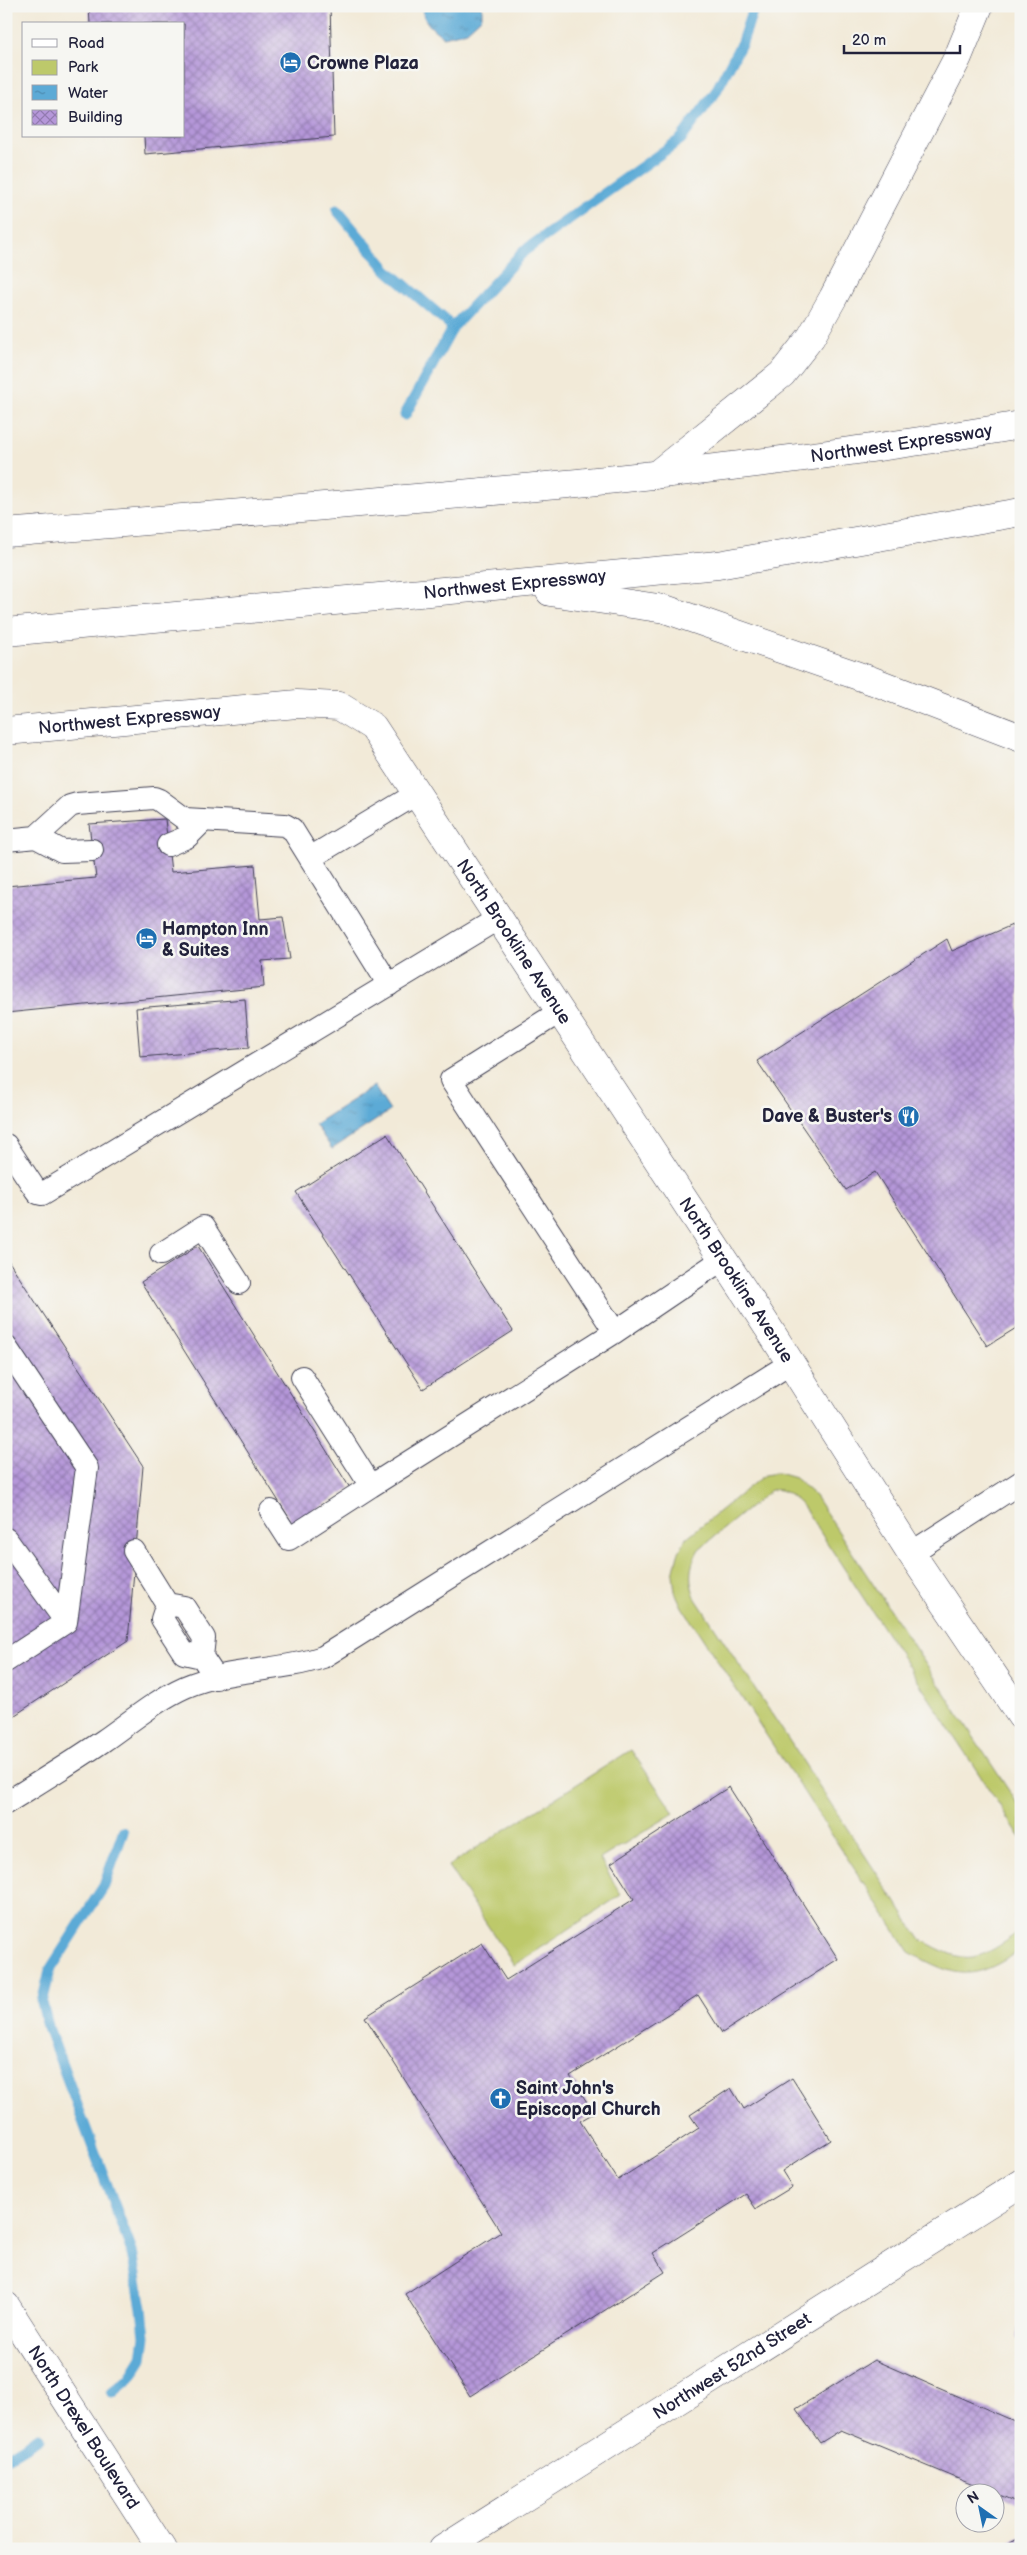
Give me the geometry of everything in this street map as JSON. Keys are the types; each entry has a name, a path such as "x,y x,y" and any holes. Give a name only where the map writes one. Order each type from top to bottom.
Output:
{"main road":[{"path":"654,476 782,374 811,337 834,298 958,57 979,6"},
{"name":"Northwest Expressway","path":"6,533 654,476 907,444 1021,425"},
{"name":"Northwest Expressway","path":"6,632 718,565 1021,512"},
{"path":"506,586 665,609 872,681 1021,738"},
{"name":"Northwest Expressway","path":"6,731 297,704 339,706 373,727 452,845"},
{"name":"North Brookline Avenue","path":"452,845 791,1363 911,1554 1021,1716"},
{"name":"Northwest 52nd Street","path":"443,2549 1021,2183"},
{"name":"North Drexel Boulevard","path":"6,2306 162,2549"}],"lane":[{"path":"310,858 418,793"},
{"path":"36,837 70,806 157,798 185,820 286,825 292,830 389,985"},
{"path":"168,845 187,837 203,821"},
{"path":"6,840 36,837 62,851 92,850"},
{"path":"6,1144 35,1189 38,1193 42,1194 500,918"},
{"path":"561,1011 451,1080 615,1332"},
{"path":"161,1254 203,1227 239,1283"},
{"path":"271,1511 289,1539 615,1332 723,1259"},
{"path":"6,1347 86,1468 66,1622 6,1661"},
{"path":"6,1803 186,1686 269,1667 298,1665 323,1657 791,1363"},
{"path":"302,1377 371,1486"},
{"path":"911,1554 1021,1482"},
{"path":"6,1539 66,1622"},
{"path":"134,1551 167,1604 184,1607 204,1638 202,1657 216,1678"}],"green space":[{"path":"778,1473 795,1478 815,1496 1021,1809 1021,1838 803,1506 792,1497 780,1490 771,1490 699,1549 693,1561 691,1574 696,1599 920,1939 950,1954 972,1957 982,1955 1021,1931 1021,1950 990,1968 977,1972 953,1972 940,1968 909,1952 682,1607 675,1592 673,1574 678,1554 686,1538 764,1475"},
{"path":"631,1750 674,1813 600,1859 621,1895 514,1965 448,1866"}],"water":[{"path":"422,6 482,6 482,17 467,31 444,37 428,24 422,11"},
{"path":"374,1086 390,1111 332,1149 315,1124"}],"building":[{"path":"89,6 330,6 334,137 145,154 144,138 185,138 185,22 90,22"},
{"name":"Hampton Inn & Suites","path":"165,819 171,872 255,865 260,919 283,917 290,959 262,961 264,987 6,1013 6,886 96,878 89,824"},
{"name":"Dave & Buster's","path":"1019,922 1021,1325 987,1346 875,1172 846,1190 757,1061 947,939 952,951"},
{"path":"245,999 249,1048 140,1057 136,1008"},
{"path":"387,1134 513,1331 423,1389 296,1192"},
{"path":"198,1246 350,1488 293,1524 141,1282"},
{"path":"6,1257 143,1466 128,1641 6,1721"},
{"name":"Saint John's Episcopal Church","path":"729,1787 838,1959 722,2033 698,1995 570,2076 594,2113 580,2121 618,2180 699,2128 690,2115 731,2088 744,2109 792,2078 831,2140 782,2171 792,2187 756,2209 746,2194 653,2253 665,2272 470,2396 405,2294 501,2232 365,2017 482,1943 506,1980 634,1899 611,1863"},
{"path":"1019,2310 1021,2310 1021,2339 1017,2339"},
{"path":"874,2360 1021,2424 1021,2505 1004,2498 1004,2482 966,2482 841,2430 820,2443 796,2409"},
{"path":"1021,2536 1021,2549 998,2549"}],"waterway":[{"path":"405,415 453,327 524,251 681,139 715,93 742,42 754,6"},
{"path":"337,210 387,270 453,327"},
{"path":"112,2393 129,2379 142,2358 145,2337 132,2252 49,2030 42,2003 50,1970 104,1886 123,1832"},
{"path":"6,2458 39,2438"}],"place":[{"name":"Crowne Plaza","path":"291,63"},
{"name":"Hampton Inn & Suites","path":"146,939"},
{"name":"Dave & Buster's","path":"908,1116"},
{"name":"Saint John's Episcopal Church","path":"500,2098"}]}
